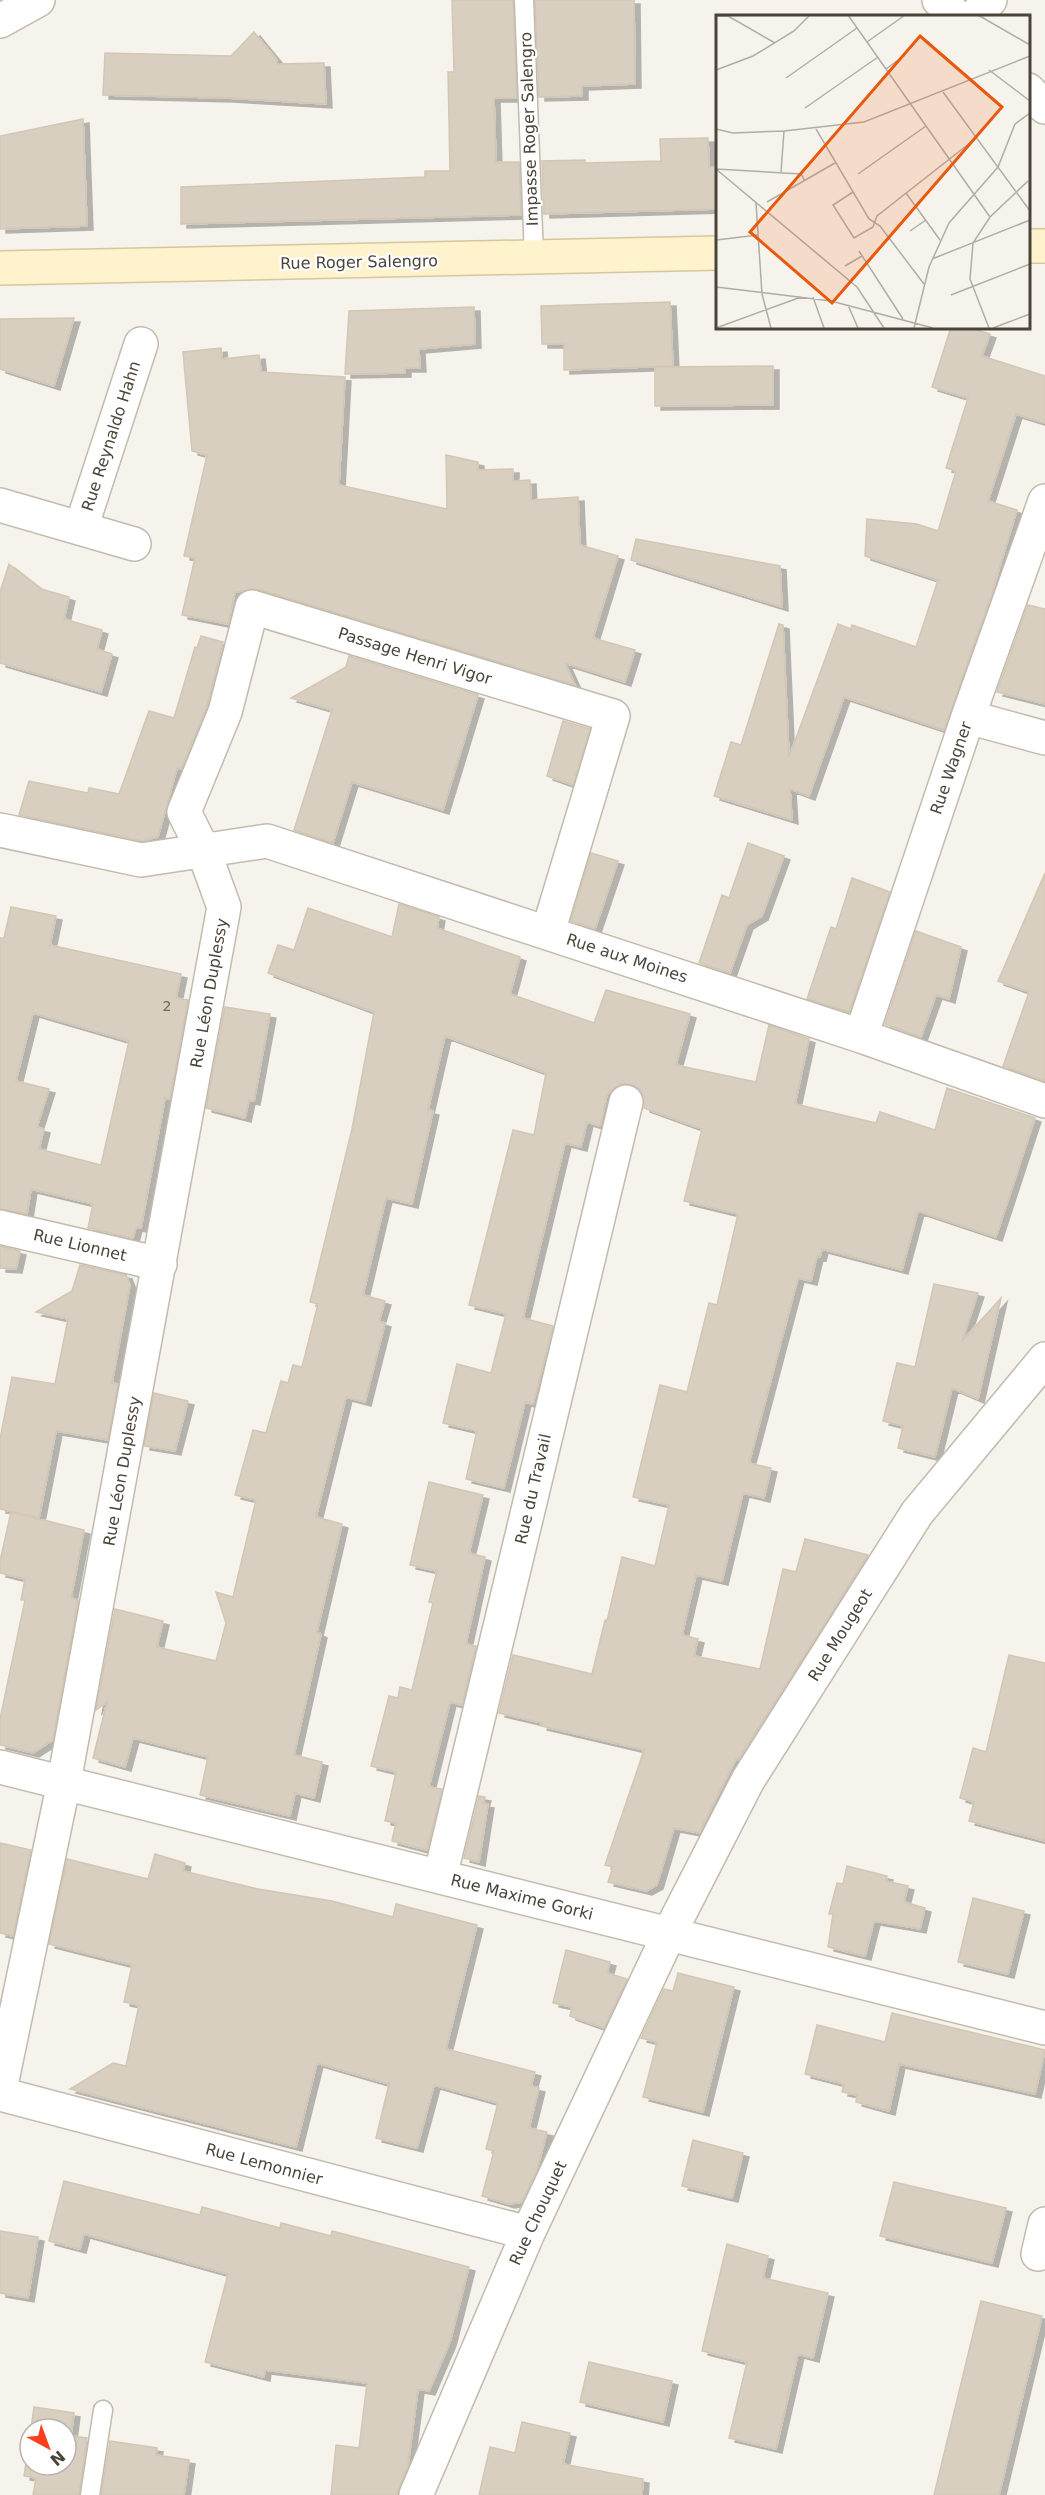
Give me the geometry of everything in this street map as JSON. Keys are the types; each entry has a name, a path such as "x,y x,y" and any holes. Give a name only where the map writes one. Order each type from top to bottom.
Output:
{"street":[{"path":"0,21 38,0"},
{"path":"939,0 955,15"},
{"path":"976,15 990,0"},
{"path":"1030,91 1045,107"},
{"name":"Rue Roger Salengro","path":"0,268 716,253"},
{"name":"Rue Reynaldo Hahn","path":"81,528 141,344"},
{"name":"Rue Wagner","path":"861,1036 968,717 1045,501"},
{"name":"Rue Reynaldo Hahn","path":"0,505 134,544"},
{"name":"Passage Henri Vigor","path":"204,852 184,812 225,712 252,607 613,717 548,932"},
{"path":"968,717 1043,740 1045,738"},
{"name":"Rue aux Moines","path":"0,830 141,860 267,841 861,1036 1045,1101"},
{"name":"Rue Léon Duplessy","path":"0,2092 64,1782 224,907 204,852"},
{"name":"Rue du Travail","path":"440,1877 626,1102"},
{"name":"Rue Lionnet","path":"0,1227 160,1264"},
{"name":"Rue Mougeot","path":"669,1934 748,1780 917,1513 1045,1359"},
{"name":"Rue Maxime Gorki","path":"0,1767 1045,2028"},
{"name":"Rue Chouquet","path":"416,2495 528,2233 669,1934"},
{"name":"Rue Lemonnier","path":"0,2092 528,2233"}],"lane":[{"name":"Impasse Roger Salengro","path":"524,0 534,257"},
{"path":"90,2495 104,2410"}],"building":[{"path":"452,0 513,0 517,98 494,98 496,162 519,162 521,215 181,224 181,187 425,177 425,171 450,171 448,72 454,72"},
{"path":"535,0 634,0 635,84 582,86 582,96 539,97"},
{"path":"254,32 277,60 277,64 324,63 326,104 227,98 103,95 105,53 231,56"},
{"path":"83,119 87,226 0,229 0,136"},
{"path":"708,138 709,167 716,167 716,209 544,214 542,161 585,160 585,163 661,161 660,139"},
{"path":"670,302 673,366 564,370 564,344 542,344 541,306"},
{"path":"474,307 475,344 419,349 420,368 405,368 405,373 345,374 349,311"},
{"path":"74,318 54,386 0,369 0,319"},
{"path":"951,328 970,328 990,334 982,356 1045,376 1045,423 1016,414 988,501 1017,510 991,596 944,730 844,697 809,796 790,789 792,820 714,796 731,742 741,745 779,624 783,625 789,757 838,624 851,629 852,625 916,647 938,580 865,556 867,519 917,524 938,531 956,471 946,468 968,398 932,387"},
{"path":"221,348 222,359 259,355 261,372 345,377 339,485 447,509 446,455 478,462 478,470 513,469 513,481 530,480 531,500 578,497 580,545 618,556 593,638 635,650 625,682 565,663 575,685 257,589 235,592 228,624 182,615 195,558 184,556 207,455 192,451 183,352"},
{"path":"773,366 773,405 655,406 655,367"},
{"path":"636,539 780,566 782,607 631,560"},
{"path":"9,564 41,589 69,597 64,619 102,630 97,649 112,654 101,692 0,663 0,592"},
{"path":"1028,605 1045,609 1045,704 997,692"},
{"path":"201,636 223,642 207,706 181,769 177,768 158,837 142,841 19,815 29,781 88,793 89,788 119,794 149,711 174,718 195,647 197,648"},
{"path":"349,656 478,695 443,810 352,782 333,843 294,830 332,710 291,698 346,667"},
{"path":"563,721 590,729 573,785 547,776"},
{"path":"748,843 784,856 762,916 747,925 730,973 699,963 722,895 729,898"},
{"path":"591,853 618,861 595,929 571,921"},
{"path":"1045,873 1045,1081 1003,1066 1029,992 998,981"},
{"path":"852,878 890,892 849,1012 807,999 831,927 836,929"},
{"path":"399,904 439,917 437,928 520,957 510,994 594,1023 606,990 690,1014 676,1065 756,1082 769,1025 809,1039 795,1104 876,1123 880,1112 935,1130 947,1088 1035,1118 996,1237 918,1211 902,1270 822,1249 820,1257 817,1256 811,1281 798,1278 749,1463 771,1468 764,1498 743,1493 722,1581 696,1575 682,1635 698,1639 694,1656 760,1669 783,1569 796,1572 805,1539 868,1555 738,1760 736,1759 699,1833 674,1828 657,1885 646,1891 608,1882 613,1867 605,1865 644,1750 541,1726 542,1723 499,1713 513,1655 592,1674 622,1557 655,1566 669,1505 633,1497 660,1385 687,1392 709,1303 717,1305 738,1214 684,1201 702,1129 644,1108 644,1096 631,1084 621,1084 613,1089 607,1095 600,1126 587,1122 581,1147 565,1143 523,1318 553,1326 533,1404 525,1402 504,1488 466,1479 477,1431 443,1423 457,1364 491,1373 506,1314 469,1305 513,1130 534,1135 546,1073 445,1036 428,1110 433,1111 412,1204 386,1198 363,1295 385,1301 379,1321 385,1323 365,1402 346,1397 316,1517 342,1524 317,1632 321,1634 294,1755 322,1762 314,1798 295,1793 290,1816 200,1795 208,1757 133,1738 125,1767 93,1758 107,1702 96,1710 115,1609 163,1621 157,1647 216,1661 226,1623 216,1592 233,1597 256,1500 235,1495 253,1430 266,1433 281,1381 288,1383 293,1365 302,1367 318,1304 310,1302 352,1129 374,1012 268,973 278,945 294,950 308,908 392,937"},
{"path":"11,907 56,916 50,945 181,974 176,998 188,1000 170,1099 165,1098 141,1228 136,1227 133,1238 88,1228 93,1204 31,1189 27,1214 0,1209 0,938 4,938","holes":["33,1013 129,1041 101,1165 39,1149 44,1129 37,1127 49,1089 16,1081"]},
{"path":"916,931 961,947 949,999 936,995 921,1037 885,1024"},
{"path":"225,1007 270,1014 254,1101 249,1100 245,1118 206,1108"},
{"path":"0,1246 20,1251 16,1269 0,1268"},
{"path":"80,1265 126,1275 130,1285 112,1383 118,1384 108,1440 56,1431 39,1518 0,1509 0,1439 12,1377 55,1384 68,1319 36,1312 72,1291"},
{"path":"934,1284 978,1293 962,1341 1001,1298 978,1399 952,1388 935,1457 898,1448 903,1426 883,1421 897,1363 915,1367"},
{"path":"154,1393 188,1401 175,1451 144,1446"},
{"path":"429,1482 483,1495 469,1553 485,1557 466,1644 476,1646 462,1705 450,1702 429,1787 442,1789 427,1850 392,1841 396,1823 385,1821 396,1772 371,1766 389,1696 398,1698 400,1687 412,1690 433,1603 429,1602 437,1571 410,1565"},
{"path":"11,1512 84,1530 71,1598 78,1600 53,1740 33,1753 0,1745 0,1719 25,1600 21,1600 25,1579 0,1573 0,1561"},
{"path":"1009,1655 1045,1663 1045,1841 969,1821 974,1802 960,1798 973,1748 986,1752"},
{"path":"479,1796 485,1797 483,1803 488,1804 479,1862 464,1858"},
{"path":"0,1843 31,1850 13,1936 0,1933"},
{"path":"155,1854 185,1863 183,1871 258,1889 332,1901 393,1917 396,1904 477,1925 446,2049 535,2072 531,2086 539,2088 529,2128 547,2132 537,2170 522,2202 509,2204 482,2196 494,2151 486,2149 498,2103 434,2085 417,2148 376,2138 389,2084 317,2063 296,2147 70,2089 113,2063 126,2066 139,2005 124,2002 132,1965 49,1944 67,1859 148,1879"},
{"path":"847,1866 887,1876 886,1881 908,1886 904,1902 925,1908 920,1929 874,1921 865,1956 828,1947 833,1914 829,1914 837,1883 843,1884"},
{"path":"973,1898 1024,1911 1008,1974 958,1962"},
{"path":"566,1950 610,1962 607,1973 627,1979 604,2028 570,2016 572,2007 553,2003"},
{"path":"678,1973 734,1987 703,2112 643,2097 657,2042 641,2038 664,1989 673,1991"},
{"path":"892,2013 1045,2050 1035,2094 899,2064 889,2111 856,2102 857,2095 842,2092 844,2084 805,2074 817,2025 885,2042"},
{"path":"693,2140 743,2153 732,2198 682,2186"},
{"path":"64,2181 200,2215 202,2207 280,2228 281,2223 331,2236 332,2231 469,2267 450,2342 429,2391 418,2389 408,2465 396,2495 331,2495 336,2445 359,2448 367,2383 265,2370 264,2377 205,2362 228,2274 84,2234 80,2249 49,2241"},
{"path":"894,2182 1006,2208 992,2263 880,2236"},
{"path":"0,2231 38,2237 28,2298 0,2293"},
{"path":"727,2244 768,2256 763,2278 828,2293 813,2358 798,2354 776,2449 729,2438 747,2362 702,2351"},
{"path":"981,2301 1042,2316 999,2495 934,2495"},
{"path":"589,2362 672,2381 663,2422 580,2402"},
{"path":"34,2407 74,2413 73,2417 33,2417"},
{"path":"522,2422 570,2433 563,2464 643,2479 642,2495 479,2495 490,2447 515,2453"},
{"path":"78,2437 87,2438 79,2495 33,2495 36,2478 30,2477 78,2477"},
{"path":"110,2441 157,2448 156,2455 189,2460 184,2495 101,2495"}]}
